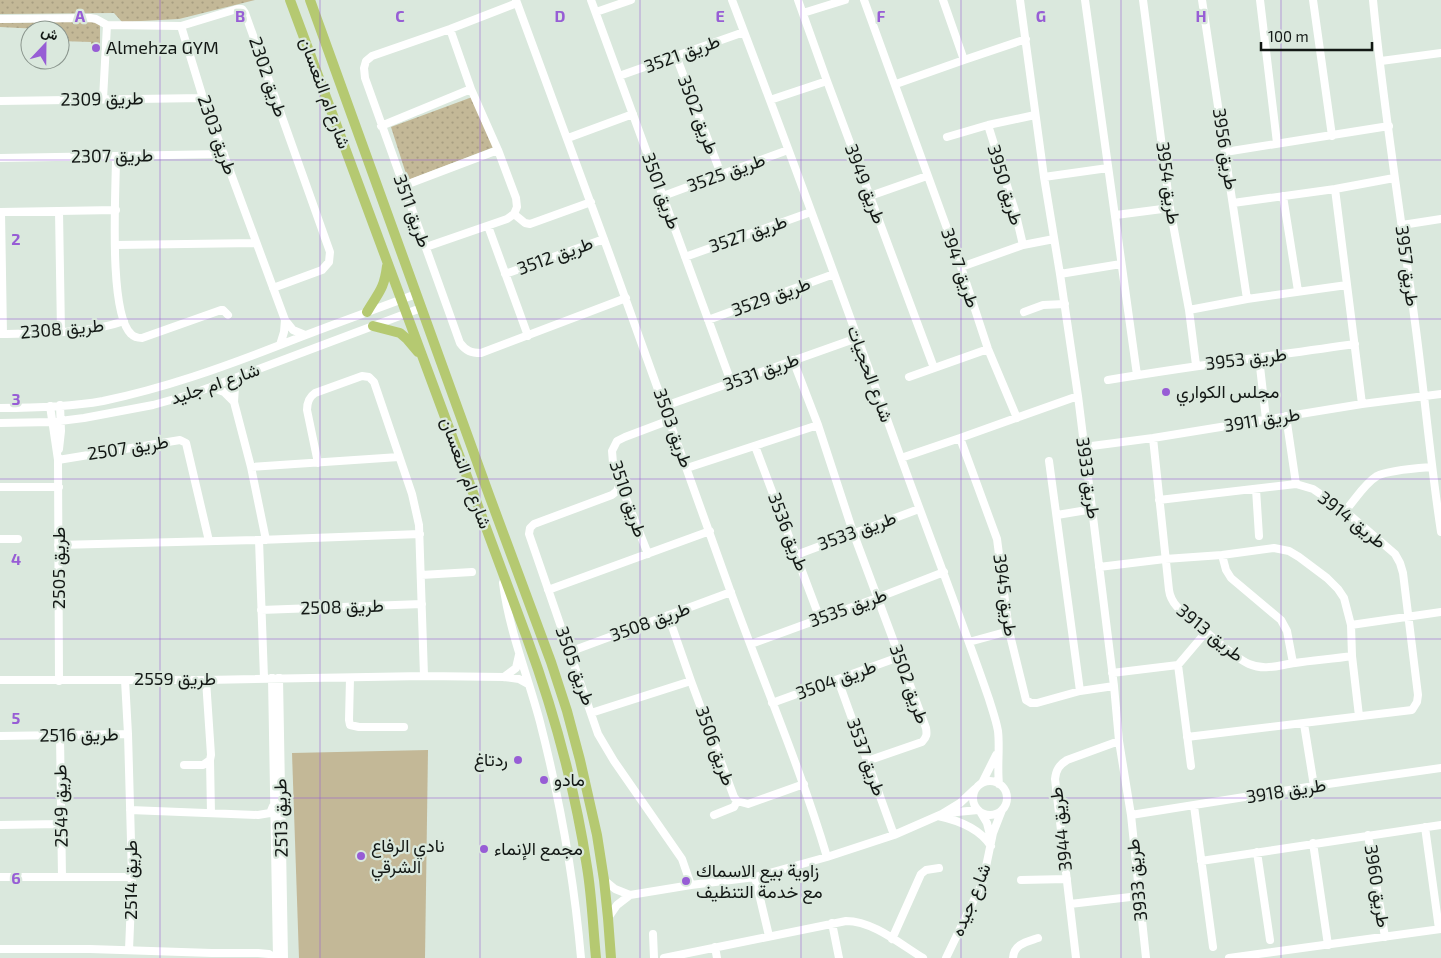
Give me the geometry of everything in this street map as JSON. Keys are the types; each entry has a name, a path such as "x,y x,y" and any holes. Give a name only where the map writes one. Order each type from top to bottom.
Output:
{"main road":[{"name":"شارع ام النعسان","path":"290,0 538,668 556,724 567,766 587,868 596,958"},
{"name":"شارع ام النعسان","path":"312,2 489,496 552,662 580,760 596,834 604,880 611,958"},
{"path":"366,312 382,291 388,262"},
{"path":"373,326 400,333 407,338 422,356"}],"street":[{"name":"طريق 3501","path":"591,0 731,382"},
{"path":"596,12 630,0"},
{"name":"شارع الحجيات","path":"732,0 900,458 944,572 995,716 998,732 999,784"},
{"name":"طريق 3949","path":"798,0 934,368"},
{"path":"803,14 845,0"},
{"name":"طريق 3947","path":"864,0 896,84 988,349 1018,418"},
{"path":"943,0 964,60"},
{"name":"طريق 3933","path":"1020,0 1093,509 1119,741 1131,815 1146,958"},
{"path":"1085,0 1138,375"},
{"name":"طريق 3954","path":"1143,0 1170,208 1196,366"},
{"name":"طريق 3956","path":"1202,0 1247,299"},
{"path":"1260,0 1277,143"},
{"path":"1313,0 1332,136"},
{"name":"طريق 3957","path":"1373,0 1394,178 1425,397 1431,467 1441,532"},
{"name":"طريق 3511","path":"517,2 450,29 372,56 366,61 364,68 365,78 460,342 465,349 472,353 481,353 626,298"},
{"name":"طريق 3503","path":"517,2 568,138 731,592 804,784 827,857"},
{"name":"طريق 2302","path":"0,19 90,18 107,25 180,26 237,9 242,10 245,13 330,252 329,262 322,270 273,288"},
{"path":"103,99 107,25"},
{"name":"طريق 2303","path":"180,26 203,98 285,320"},
{"path":"426,247 507,219 514,214 517,207 516,198 498,150 472,89 450,29"},
{"name":"طريق 3521","path":"619,76 744,32"},
{"path":"896,84 1026,39"},
{"path":"1381,61 1441,53"},
{"name":"طريق 3502","path":"676,56 721,174"},
{"path":"770,100 826,80"},
{"path":"382,126 472,89"},
{"name":"طريق 2309","path":"0,101 203,98"},
{"path":"568,138 633,114"},
{"name":"طريق 3950","path":"947,137 1036,115"},
{"name":"طريق 3950","path":"988,126 1015,211 1023,245"},
{"path":"1225,152 1389,126"},
{"path":"403,186 498,150"},
{"name":"طريق 3525","path":"663,196 788,150"},
{"name":"طريق 2307","path":"0,158 224,154"},
{"path":"116,156 117,294 124,321 130,333 135,337 142,338 221,310 228,315"},
{"path":"1044,176 1108,168"},
{"path":"870,196 927,176"},
{"path":"1233,202 1335,189 1394,178"},
{"path":"1335,189 1362,404"},
{"path":"1283,196 1298,291"},
{"path":"514,214 525,224 532,224 591,202"},
{"path":"1116,215 1170,208"},
{"path":"1,334 0,212 116,210"},
{"path":"59,212 61,332"},
{"name":"طريق 3527","path":"685,257 811,212"},
{"path":"1402,225 1441,219"},
{"name":"طريق 3512","path":"488,226 528,336"},
{"name":"طريق 3512","path":"505,274 604,238"},
{"name":"طريق 3950","path":"961,267 1023,245 1054,239"},
{"path":"116,244 256,242"},
{"path":"1060,274 1121,264"},
{"name":"طريق 3529","path":"708,320 834,274"},
{"path":"1188,310 1247,299 1347,285"},
{"name":"شارع ام جليد","path":"0,408 100,401 180,382 244,360 416,294"},
{"path":"1024,312 1043,305 1065,304"},
{"name":"شارع ام جليد","path":"0,423 61,421 152,404 211,387 421,308"},
{"path":"285,320 293,330 305,336"},
{"path":"280,345 285,330 285,320"},
{"name":"طريق 2308","path":"1,334 61,332 106,326 124,321"},
{"name":"طريق 3531","path":"665,406 857,338"},
{"name":"طريق 3953","path":"1108,380 1355,344"},
{"path":"909,377 988,349"},
{"path":"1259,358 1266,419"},
{"path":"794,360 877,598"},
{"path":"318,462 307,410 310,398 316,393 364,376 371,378 374,382 418,515 424,676"},
{"path":"239,377 235,386 234,402 251,467 262,540"},
{"path":"211,387 224,392 234,402"},
{"name":"طريق 3911","path":"1084,447 1153,438 1362,404 1441,394"},
{"path":"900,458 1078,396"},
{"name":"طريق 2505","path":"58,458 61,421 60,405"},
{"name":"طريق 2505","path":"50,406 58,458 59,487 59,681"},
{"path":"1286,416 1296,484"},
{"name":"طريق 3510","path":"648,554 611,455 618,441 670,420"},
{"path":"687,468 818,425"},
{"name":"طريق 3945","path":"960,438 997,539 1009,630 1026,700 1031,704 1080,691 1114,686"},
{"name":"طريق 3913","path":"1153,438 1169,590 1176,606 1237,657 1249,664 1269,668 1293,663 1352,656"},
{"name":"طريق 2507","path":"58,458 183,441 186,443 209,541"},
{"name":"طريق 3536","path":"755,446 820,618"},
{"path":"251,467 399,457"},
{"path":"1049,461 1080,691"},
{"path":"1345,511 1366,486 1378,476 1388,472 1431,467"},
{"name":"طريق 3505","path":"620,483 617,491 612,495 534,524 530,528 529,537 598,734 607,752 682,859 691,885"},
{"name":"طريق 3914","path":"1159,500 1296,484 1313,489 1345,511 1391,550 1398,558 1403,573 1418,695 1417,702 1412,710 1359,716"},
{"path":"0,487 59,487"},
{"path":"1256,489 1259,536"},
{"name":"طريق 3533","path":"796,554 919,509"},
{"path":"1057,515 1093,509"},
{"name":"طريق 3510","path":"548,590 710,531"},
{"path":"58,545 420,534"},
{"path":"0,539 18,538"},
{"name":"طريق 2513","path":"262,540 262,610 271,678 275,694 284,958"},
{"path":"1099,567 1274,548 1289,551 1300,557 1327,578 1344,598 1351,625 1352,656 1359,716 1187,737"},
{"path":"1222,554 1226,570 1231,578 1281,620 1286,632 1293,663"},
{"path":"502,571 508,610 544,737 562,816 575,897 581,958"},
{"path":"421,575 472,572"},
{"name":"طريق 3535","path":"751,644 944,572"},
{"name":"طريق 3508","path":"569,652 731,592"},
{"name":"طريق 3502","path":"867,762 922,742 927,734 877,598"},
{"name":"طريق 2508","path":"262,610 422,604"},
{"path":"1351,625 1441,612"},
{"name":"طريق 3506","path":"668,615 737,801 748,804 804,784"},
{"path":"969,642 1009,630"},
{"path":"1112,673 1178,665 1206,632"},
{"path":"504,677 516,668 519,653"},
{"name":"طريق 3504","path":"772,703 899,657"},
{"path":"1178,665 1192,766"},
{"name":"طريق 2559","path":"0,680 206,680 424,676 504,677 520,679 528,684"},
{"path":"252,678 262,682 275,694 285,681 290,678"},
{"path":"350,678 350,725 360,727 404,727"},
{"name":"طريق 2514","path":"125,680 132,877 130,950"},
{"path":"206,680 211,755 211,813"},
{"name":"طريق 3537","path":"838,680 894,835"},
{"path":"591,713 691,681"},
{"name":"طريق 2513","path":"275,694 274,805 278,817 274,827 276,958"},
{"path":"1304,724 1314,786"},
{"name":"طريق 2516","path":"0,736 128,734"},
{"name":"طريق 2549","path":"60,735 62,877"},
{"name":"طريق 3944","path":"1076,958 1056,773 1062,763 1067,760 1119,741"},
{"name":"شارع الحجيات","path":"982,783 998,750"},
{"path":"184,765 203,765 210,760"},
{"name":"طريق 3918","path":"1131,815 1441,768"},
{"path":"608,918 617,904 630,895 755,877 827,857 894,835 940,815 960,803 975,789 982,783 990,781 1002,786 1006,794 1006,803 1002,810 994,814 986,814 980,811 974,802 975,789"},
{"path":"714,815 734,807 737,801"},
{"path":"130,810 258,815 270,812 274,805"},
{"path":"1194,806 1213,947"},
{"name":"شارع جيده","path":"946,958 983,881 991,843 1002,810"},
{"path":"940,815 980,811"},
{"name":"شارع جيده","path":"980,811 987,823 991,843"},
{"path":"258,815 268,820 274,827"},
{"path":"940,815 966,826 991,843"},
{"path":"0,825 60,824"},
{"name":"طريق 3960","path":"1202,861 1441,825"},
{"path":"1229,958 1440,929 1425,827"},
{"name":"طريق 3960","path":"1368,835 1385,937"},
{"path":"1313,844 1328,945"},
{"path":"1257,852 1270,940"},
{"path":"892,939 921,874 926,870 939,868"},
{"path":"0,877 132,877"},
{"path":"755,877 769,936"},
{"path":"1021,880 1067,878"},
{"path":"604,880 615,889 630,895"},
{"path":"1070,904 1139,896"},
{"path":"664,958 846,921 861,922 868,925 923,958"},
{"path":"832,923 839,958"},
{"path":"653,934 654,958"},
{"path":"1012,958 1017,946 1038,938"},
{"path":"714,947 716,958"},
{"path":"0,950 24,954 90,954 130,950 153,955 212,956 262,953 276,958"}],"shaded area":[{"path":"0,0 255,0 179,19 122,22 114,13 0,14"},
{"path":"94,21 100,24 100,45 91,44 91,42 70,41 70,22"},
{"path":"0,23 20,23 20,28 0,27"},
{"path":"475,96 494,147 408,180 391,127"},
{"name":"نادي الرفاع الشرقي","path":"428,750 425,958 299,958 292,753"}],"place":[{"name":"Almehza GYM","path":"96,48"},
{"name":"مجلس الكواري","path":"1166,392"},
{"name":"ردتاغ","path":"518,760"},
{"name":"مادو","path":"544,780"},
{"name":"مجمع الإنماء","path":"484,849"},
{"name":"نادي الرفاع الشرقي","path":"361,856"},
{"name":"زاوية بيع الاسماك مع خدمة التنظيف","path":"686,881"}]}
